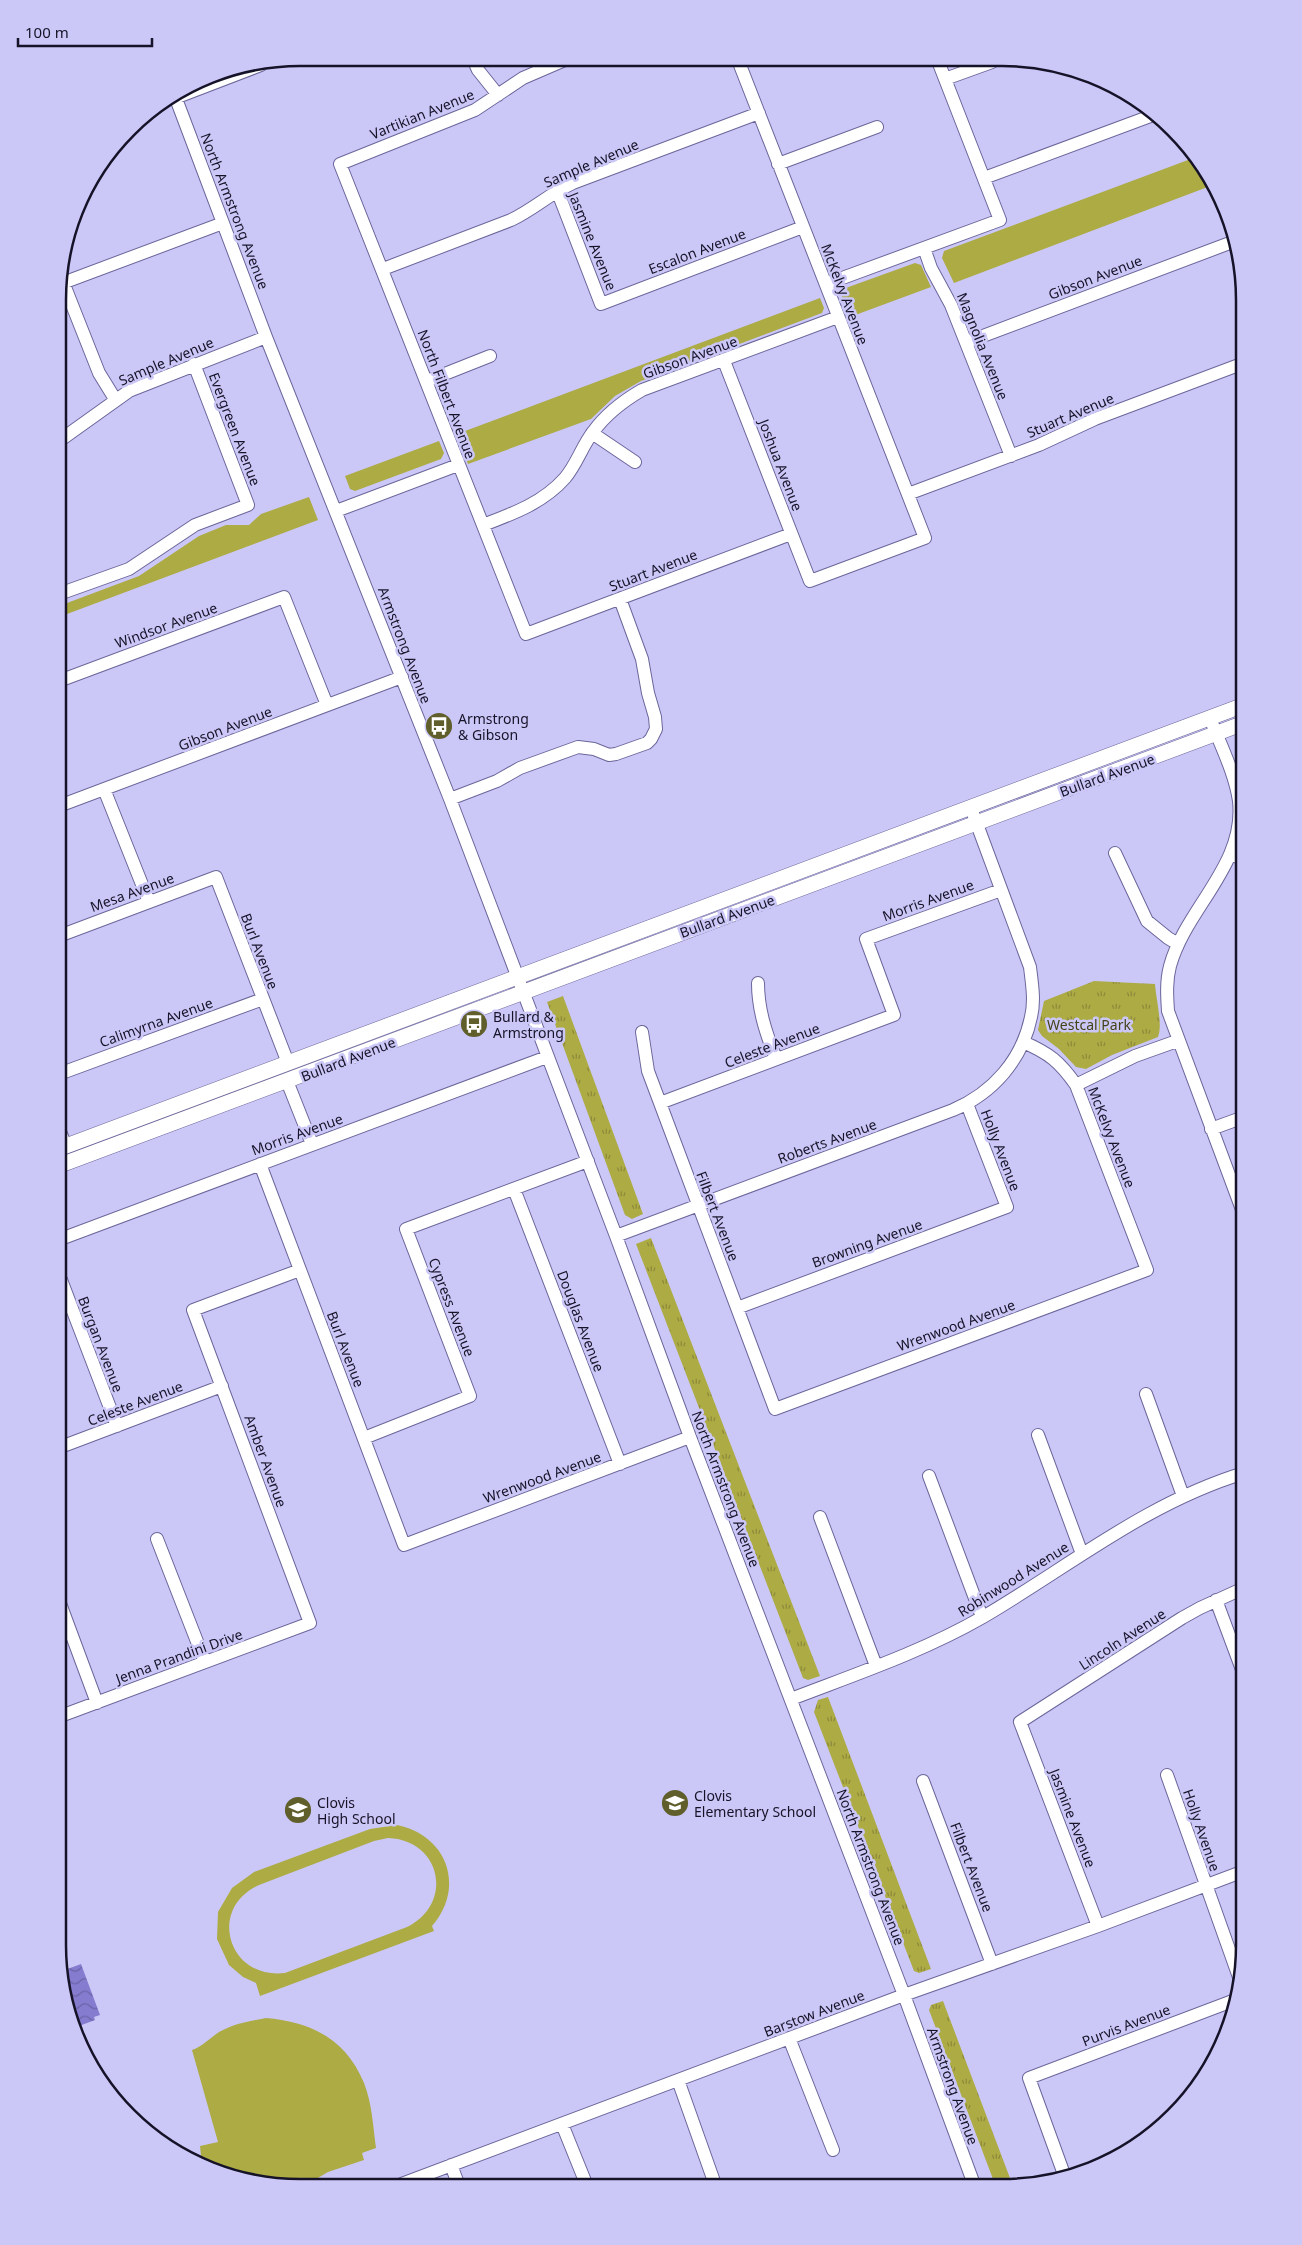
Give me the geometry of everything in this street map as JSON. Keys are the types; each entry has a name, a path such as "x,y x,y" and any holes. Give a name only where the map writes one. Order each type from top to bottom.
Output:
{"main road":[{"name":"Bullard Avenue","path":"66,1146 1236,708"},
{"name":"Bullard Avenue","path":"66,1163 1236,726"},
{"name":"Bullard Avenue","path":"210,1109 240,1091 280,1074 288,1063"}],"street":[{"path":"476,66 498,95"},
{"name":"Vartikian Avenue","path":"340,164 475,110 523,78 550,66"},
{"name":"McKelvy Avenue","path":"740,66 925,538 810,581"},
{"path":"826,284 1000,220 940,66"},
{"path":"945,79 981,66"},
{"name":"North Armstrong Avenue","path":"177,102 266,337"},
{"name":"Sample Avenue","path":"383,269 511,220 525,213 557,190 759,113"},
{"path":"984,178 1147,117"},
{"path":"778,164 877,126"},
{"name":"North Filbert Avenue","path":"340,164 526,634"},
{"name":"Jasmine Avenue","path":"557,190 601,304"},
{"path":"67,281 223,223"},
{"name":"Escalon Avenue","path":"601,304 803,227"},
{"name":"Gibson Avenue","path":"967,342 1229,243"},
{"name":"Magnolia Avenue","path":"924,248 967,342 1011,456"},
{"path":"66,296 99,373 115,399"},
{"name":"Gibson Avenue","path":"483,525 517,512 550,492 570,471 592,433 607,414 642,390 838,317"},
{"name":"Sample Avenue","path":"66,436 115,399 154,379 266,337"},
{"name":"Armstrong Avenue","path":"266,337 450,798 523,993"},
{"path":"427,381 490,356"},
{"name":"Joshua Avenue","path":"724,361 810,581"},
{"name":"Evergreen Avenue","path":"66,591 129,568 195,525 248,505 194,364"},
{"name":"Stuart Avenue","path":"908,494 1011,456 1095,419 1236,366"},
{"path":"592,433 635,462"},
{"path":"336,511 458,465"},
{"name":"Stuart Avenue","path":"526,634 791,534"},
{"name":"Windsor Avenue","path":"66,677 284,598 327,705"},
{"path":"450,798 497,781 520,768 570,750 585,747 609,755 647,743 651,739 656,729 655,717 648,693 642,659 620,599"},
{"name":"Gibson Avenue","path":"66,803 402,677"},
{"path":"1210,718 1236,788"},
{"path":"104,789 149,902"},
{"path":"971,808 1030,967 1033,994 1032,1016 1023,1042"},
{"path":"1236,832 1231,854 1178,944 1170,966 1166,988 1168,1011 1177,1041 1236,1194"},
{"path":"1114,853 1147,921 1178,944"},
{"path":"1231,854 1236,856"},
{"name":"Mesa Avenue","path":"66,933 216,877"},
{"name":"Burl Avenue","path":"216,877 288,1063"},
{"name":"Morris Avenue","path":"894,1015 866,939 1001,890"},
{"path":"758,983 758,1001 762,1022 776,1059"},
{"name":"North Armstrong Avenue","path":"523,993 588,1161 690,1437 904,1995"},
{"name":"Calimyrna Avenue","path":"66,1071 263,999"},
{"name":"Celeste Avenue","path":"660,1103 894,1015"},
{"name":"Filbert Avenue","path":"642,1032 648,1070 775,1409"},
{"path":"1076,1085 1135,1056 1177,1041"},
{"name":"McKelvy Avenue","path":"1023,1042 1046,1052 1063,1066 1076,1085 1147,1270"},
{"name":"Roberts Avenue","path":"616,1236 967,1104 983,1094 1000,1078 1013,1062 1023,1042"},
{"name":"Morris Avenue","path":"66,1237 548,1057"},
{"path":"287,1082 312,1144"},
{"name":"Holly Avenue","path":"967,1104 1007,1207"},
{"path":"1211,1129 1236,1120"},
{"path":"514,1189 588,1161"},
{"name":"Burl Avenue","path":"260,1164 404,1545"},
{"name":"Cypress Avenue","path":"364,1438 470,1396 406,1229 514,1189"},
{"name":"Douglas Avenue","path":"514,1189 620,1464"},
{"name":"Browning Avenue","path":"737,1308 1007,1207"},
{"name":"Amber Avenue","path":"300,1270 193,1310 310,1623"},
{"name":"Wrenwood Avenue","path":"775,1409 1147,1270"},
{"name":"Burgan Avenue","path":"66,1293 117,1426"},
{"name":"Celeste Avenue","path":"66,1445 222,1386"},
{"path":"1146,1394 1184,1496"},
{"path":"1038,1435 1082,1554"},
{"name":"Wrenwood Avenue","path":"404,1545 690,1437"},
{"path":"929,1476 982,1617"},
{"name":"Robinwood Avenue","path":"791,1699 935,1641 982,1617 1118,1530 1184,1496 1236,1476"},
{"path":"820,1517 876,1666"},
{"path":"157,1538 205,1662"},
{"name":"Lincoln Avenue","path":"1020,1722 1182,1618 1236,1591"},
{"path":"1216,1600 1236,1653"},
{"path":"66,1620 97,1703"},
{"name":"Jenna Prandini Drive","path":"66,1714 310,1623"},
{"name":"Jasmine Avenue","path":"1020,1722 1098,1926"},
{"name":"Holly Avenue","path":"1167,1775 1235,1966"},
{"name":"Filbert Avenue","path":"923,1781 992,1964"},
{"name":"Barstow Avenue","path":"414,2179 904,1995 1098,1926 1236,1873"},
{"name":"Armstrong Avenue","path":"904,1995 971,2179"},
{"name":"Purvis Avenue","path":"1063,2171 1029,2078 1229,2002"},
{"path":"789,2038 833,2150"},
{"path":"678,2080 713,2179"},
{"path":"562,2124 584,2179"},
{"path":"451,2165 456,2179"}],"green space":[{"path":"1188,160 1207,187 954,283 942,258 944,251"},
{"path":"915,263 921,265 931,287 850,317 841,294 843,289"},
{"path":"820,298 824,308 822,313 641,381 615,396 591,419 468,464 457,434"},
{"path":"439,441 444,453 441,459 355,491 350,489 345,476"},
{"path":"309,497 318,520 66,614 66,603 139,576 199,536 226,525 249,525 261,514"},
{"name":"Westcal Park","path":"1094,981 1155,984 1160,1019 1159,1032 1158,1037 1112,1055 1086,1069 1076,1067 1059,1049 1042,1036 1038,1030 1044,1001"},
{"path":"563,996 643,1214 632,1219 625,1215 547,1002"},
{"path":"651,1238 820,1676 808,1680 803,1678 636,1244"},
{"path":"828,1697 931,1969 919,1973 914,1971 814,1712 818,1700"},
{"path":"397,1825 414,1831 428,1840 439,1851 446,1865 449,1880 448,1895 442,1911 432,1926 434,1931 260,1996 256,1983 243,1977 229,1965 217,1939 218,1912 232,1888 254,1872 370,1829","holes":["388,1838 406,1841 420,1850 430,1861 435,1875 436,1889 431,1904 422,1917 407,1927 285,1973 265,1972 250,1965 238,1954 231,1940 229,1925 233,1909 243,1896 259,1885 374,1841"]},
{"path":"943,2001 1010,2178 993,2179 929,2010 931,2005"},
{"path":"266,2018 298,2024 325,2035 347,2055 364,2083 372,2115 376,2148 362,2153 364,2160 328,2172 316,2179 300,2179 270,2177 240,2171 201,2157 200,2146 218,2142 192,2050 219,2032 244,2022"}],"water":[{"path":"81,1964 100,2015 94,2017 95,2020 81,2025 74,2005 68,1969"}],"place":[{"name":"Armstrong & Gibson","path":"439,726"},
{"name":"Bullard & Armstrong","path":"474,1024"},
{"name":"Clovis Elementary School","path":"675,1803"},
{"name":"Clovis High School","path":"298,1810"}]}
